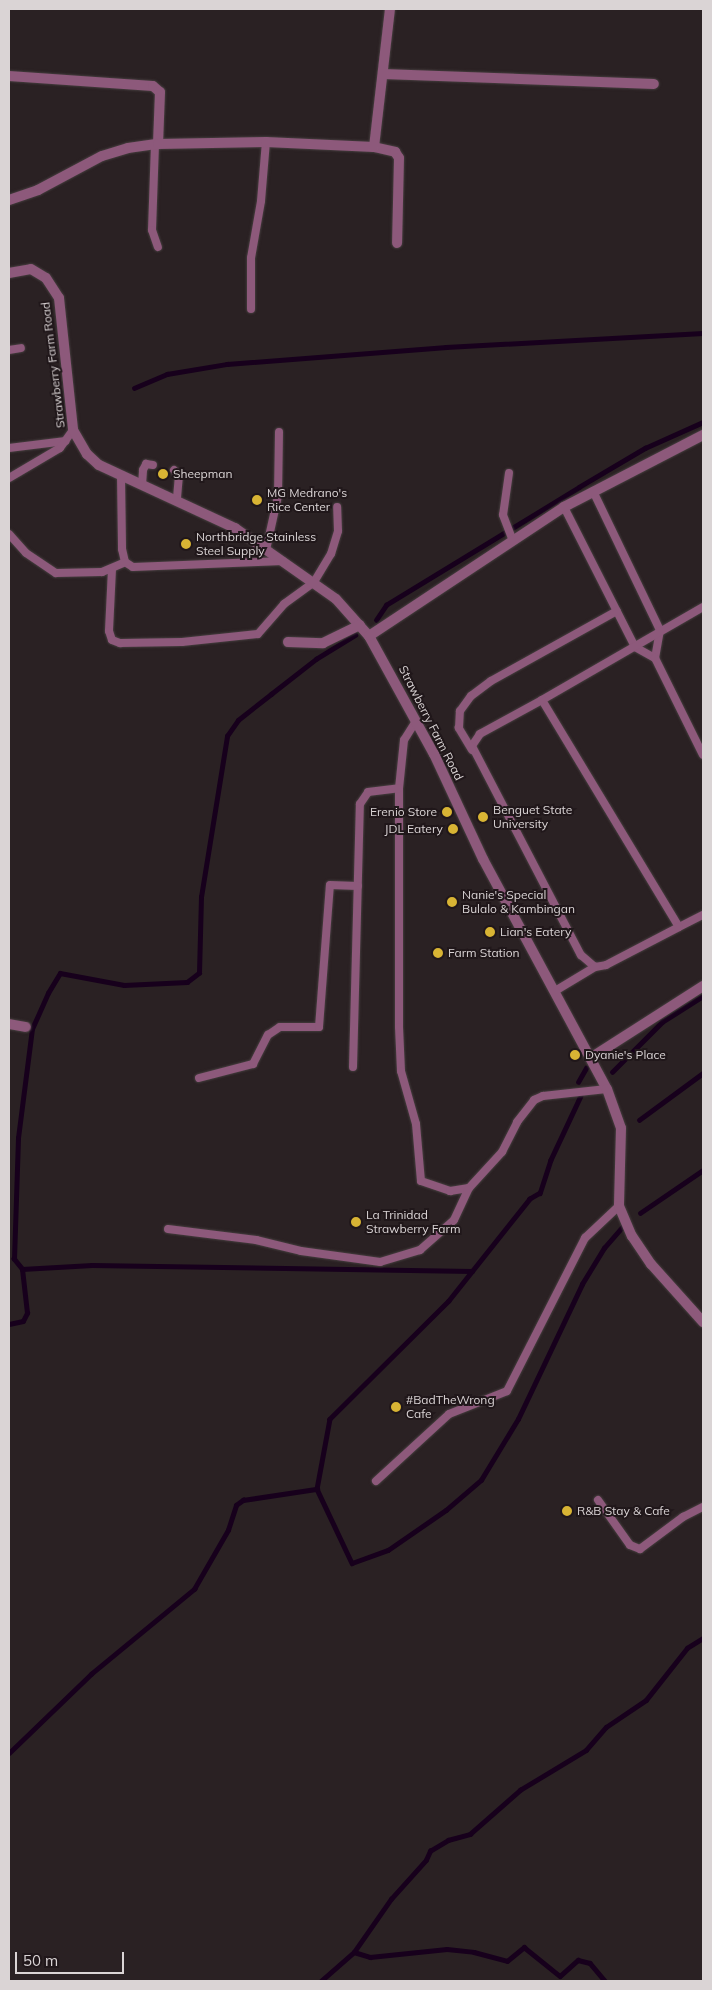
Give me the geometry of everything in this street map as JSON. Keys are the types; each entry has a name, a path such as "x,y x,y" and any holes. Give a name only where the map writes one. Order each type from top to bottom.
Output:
{"street":[{"path":"374,147 390,9"},
{"path":"383,74 654,84"},
{"path":"9,76 153,86 160,92 157,144"},
{"path":"9,200 38,190 102,156 157,144 266,142 374,147 395,152 399,158 396,243"},
{"name":"Strawberry Farm Road","path":"9,273 31,269 46,278 59,298 73,430 87,454 122,476 235,528 336,598 369,636 416,721 488,867 592,1057 607,1089 621,1128 619,1206 632,1236 651,1264 703,1322"},
{"path":"369,636 512,538 564,506 703,435"},
{"path":"288,642 323,643 360,625"},
{"path":"592,1057 703,986"},
{"path":"9,1024 26,1027"}],"lane":[{"path":"252,309 251,258 262,201 266,142"},
{"path":"157,144 152,230 158,247"},
{"path":"9,350 21,348"},
{"path":"9,478 43,460 66,440 73,430"},
{"path":"266,550 278,496 279,432"},
{"path":"9,448 66,440"},
{"path":"142,484 143,470 146,464 153,465"},
{"path":"174,470 178,475 177,500"},
{"path":"508,473 503,515 512,538"},
{"path":"122,476 125,562"},
{"path":"593,491 631,564 660,630 655,658"},
{"path":"564,506 635,647 655,658 703,755"},
{"path":"112,569 109,631 112,640 120,643 182,642 258,634 284,604 314,582 332,554 338,532 337,507"},
{"path":"9,534 26,553 56,573 68,574 112,569 125,562"},
{"path":"125,562 133,567 283,561"},
{"path":"474,755 474,740 480,734 703,607"},
{"path":"595,967 581,955 459,728 460,711 471,696 491,681 617,611"},
{"path":"542,700 679,927"},
{"path":"416,721 404,740 399,788 401,1071 416,1124 421,1182 450,1190 469,1188"},
{"path":"353,1067 360,804 368,792 399,788"},
{"path":"199,1078 253,1064 268,1036 280,1027 319,1027 330,885 358,886"},
{"path":"555,991 595,967 606,965 703,915"},
{"path":"168,1229 256,1240 301,1251 380,1262 420,1250 454,1220 469,1188 502,1152 517,1122 534,1100 543,1096 607,1089"},
{"path":"376,1480 449,1414 507,1391 585,1238 619,1206"},
{"path":"598,1500 630,1545 640,1550 683,1517 703,1507"}],"waterway":[{"path":"134,388 167,374 227,364 446,347 703,333"},
{"path":"376,620 386,605 579,487 645,448 703,422"},
{"path":"9,1324 23,1321 27,1313 22,1269 14,1259 18,1138 32,1029 48,993 60,973 124,985 187,982 199,973 201,897 227,736 238,720 316,659 355,635"},
{"path":"612,1072 662,1022 703,996"},
{"path":"578,1082 586,1068"},
{"path":"639,1120 703,1073"},
{"path":"581,1096 551,1160 540,1193 530,1199 449,1301 330,1419 317,1489 352,1563 388,1550 446,1510 481,1480 518,1419 582,1284 604,1248 625,1224"},
{"path":"640,1213 703,1170"},
{"path":"22,1269 92,1265 472,1271"},
{"path":"9,1753 91,1674 194,1589 228,1530 236,1505 243,1500 317,1489"},
{"path":"321,1981 354,1952 391,1899 426,1860 430,1851 448,1840 470,1834 520,1790 586,1750 606,1727 646,1700 687,1648 703,1638"},
{"path":"354,1952 370,1957 447,1949 474,1952 507,1961 524,1947 560,1976 578,1960 590,1963 605,1981"}],"place":[{"name":"Sheepman","path":"163,474"},
{"name":"MG Medrano's Rice Center","path":"257,500"},
{"name":"Northbridge Stainless Steel Supply","path":"186,544"},
{"name":"Erenio Store","path":"447,812"},
{"name":"Benguet State University","path":"483,817"},
{"name":"JDL Eatery","path":"453,829"},
{"name":"Nanie's Special Bulalo & Kambingan","path":"452,902"},
{"name":"Lian's Eatery","path":"490,932"},
{"name":"Farm Station","path":"438,953"},
{"name":"Dyanie's Place","path":"575,1055"},
{"name":"La Trinidad Strawberry Farm","path":"356,1222"},
{"name":"#BadTheWrong Cafe","path":"396,1407"},
{"name":"R&B Stay & Cafe","path":"567,1511"}]}
